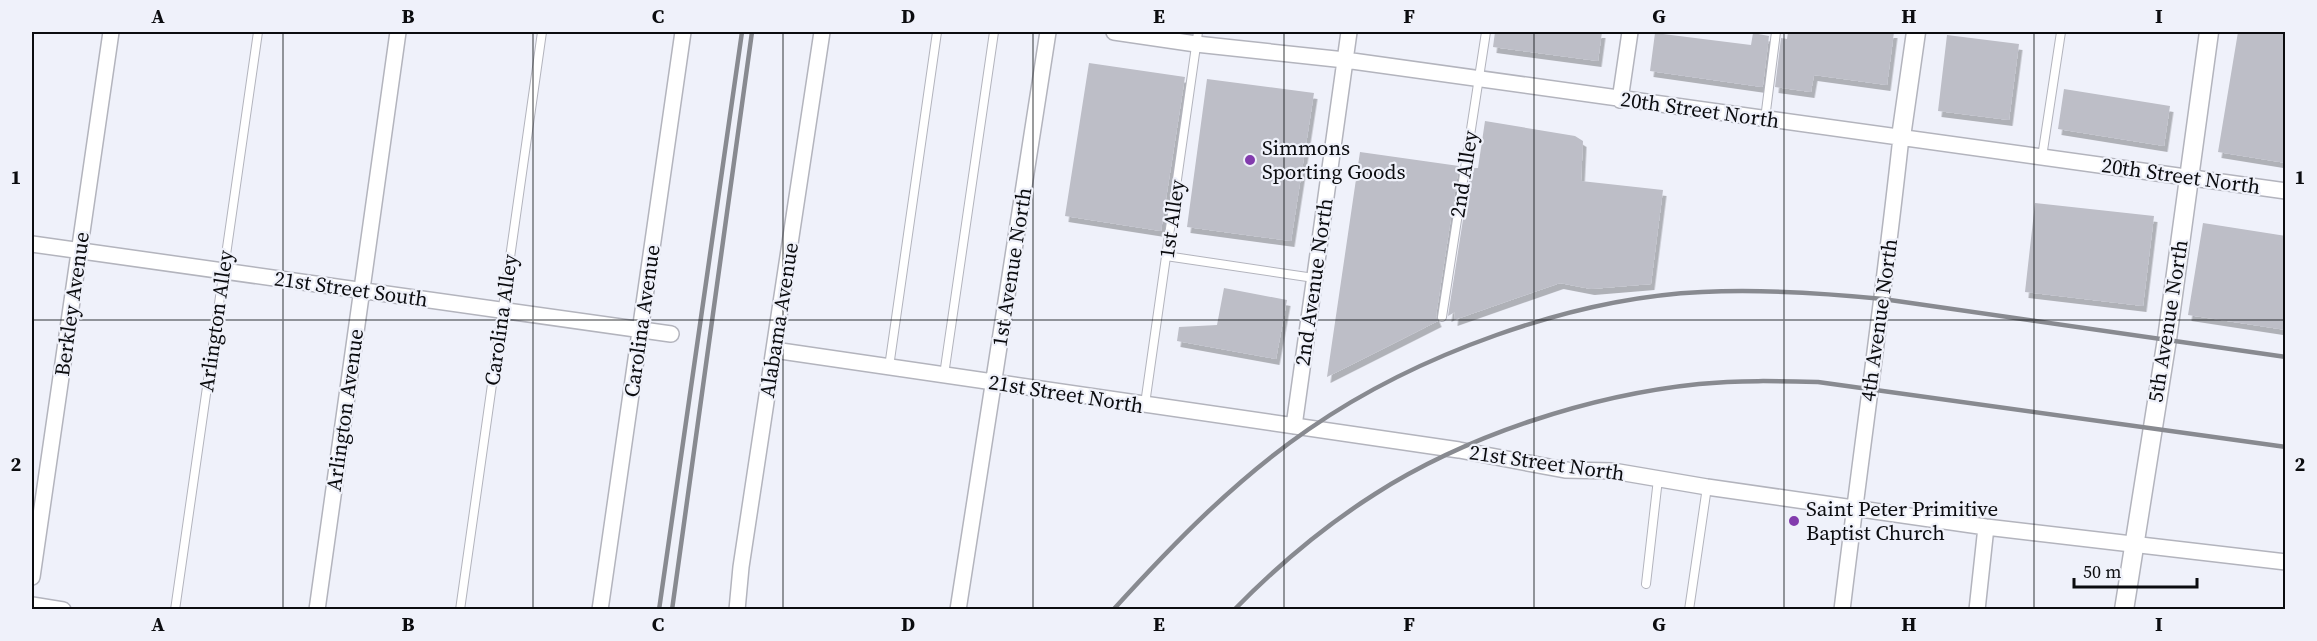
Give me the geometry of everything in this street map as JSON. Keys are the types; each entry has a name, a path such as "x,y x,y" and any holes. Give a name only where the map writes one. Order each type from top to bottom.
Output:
{"street":[{"name":"Berkley Avenue","path":"32,577 111,32"},
{"name":"Arlington Avenue","path":"317,609 398,32"},
{"name":"Carolina Avenue","path":"600,609 683,32"},
{"name":"Alabama Avenue","path":"737,609 741,567 822,32"},
{"name":"1st Avenue North","path":"958,609 1048,32"},
{"name":"20th Street North","path":"1114,32 1197,38 1620,100 2286,191"},
{"name":"2nd Avenue North","path":"1294,426 1348,32"},
{"path":"1620,100 1630,32"},
{"name":"4th Avenue North","path":"1842,609 1916,32"},
{"name":"5th Avenue North","path":"2124,609 2167,339 2209,32"},
{"name":"21st Street South","path":"32,244 671,334"},
{"name":"21st Street North","path":"774,350 1145,406 1459,450 1565,470 1613,471 1707,487 1986,527 2286,562"},
{"path":"1977,609 1986,527"},
{"path":"32,605 63,609"}],"lane":[{"name":"Arlington Alley","path":"175,609 258,32"},
{"name":"Carolina Alley","path":"460,609 542,32"},
{"path":"889,367 937,32"},
{"path":"944,375 994,32"},
{"name":"2nd Alley","path":"1442,317 1486,32"},
{"path":"1765,119 1776,32"},
{"path":"2042,157 2061,32"},
{"name":"1st Alley","path":"1145,406 1197,38"},
{"path":"1166,256 1314,278"},
{"path":"1646,584 1658,479"},
{"path":"1689,609 1707,487"}],"building":[{"path":"1495,32 1602,32 1598,61 1493,47"},
{"path":"1788,32 1894,32 1887,85 1814,75 1811,92 1775,87 1781,38 1787,39"},
{"path":"2238,32 2286,32 2286,163 2218,152"},
{"path":"1655,33 1751,45 1753,33 1769,36 1763,85 1762,87 1650,71"},
{"path":"1947,35 2019,44 2009,120 1938,111"},
{"path":"1089,63 1185,77 1161,231 1065,216"},
{"name":"Simmons Sporting Goods","path":"1207,79 1314,93 1291,241 1187,227"},
{"path":"2064,89 2170,106 2164,146 2058,129"},
{"path":"1485,121 1575,136 1583,141 1581,181 1663,190 1651,284 1591,289 1560,283 1454,320 1455,312 1448,316 1471,168 1478,168"},
{"path":"1360,152 1459,166 1436,316 1438,321 1327,377"},
{"path":"2035,203 2154,216 2143,306 2025,292"},
{"path":"2203,223 2286,236 2286,330 2188,315"},
{"path":"1224,288 1287,300 1276,359 1177,341 1179,327 1217,325"}],"railway":[{"path":"659,610 742,32"},
{"path":"672,610 752,32"},
{"path":"1113,610 1182,537 1230,491 1309,429 1351,402 1397,377 1496,335 1548,318 1600,306 1652,297 1702,292 1770,291 1838,295 1883,299 2286,357"},
{"path":"1234,610 1267,578 1319,534 1375,494 1449,453 1489,436 1573,408 1658,389 1729,382 1818,382 2286,447"}],"place":[{"name":"Simmons Sporting Goods","path":"1250,160"},
{"name":"Saint Peter Primitive Baptist Church","path":"1794,521"}]}
